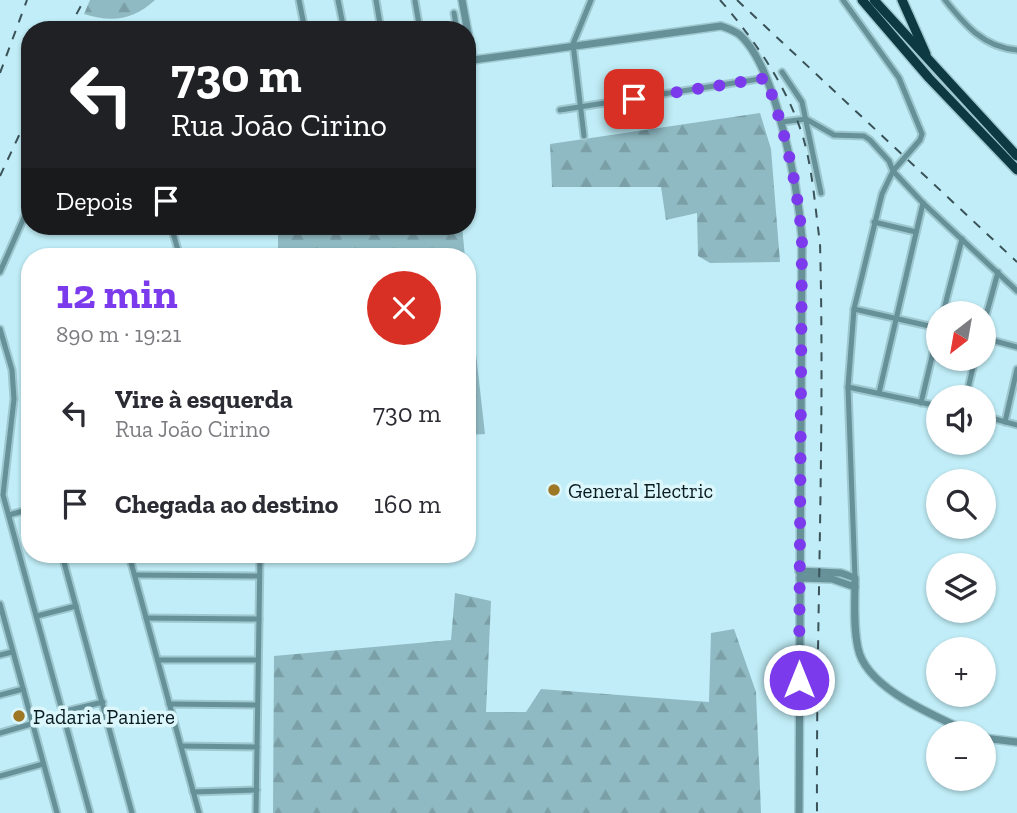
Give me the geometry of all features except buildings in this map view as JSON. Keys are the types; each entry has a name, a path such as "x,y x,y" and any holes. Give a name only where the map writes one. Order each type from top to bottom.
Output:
{"highway":[{"path":"862,0 912,59 1017,170"},
{"path":"874,0 936,71 1017,156"},
{"path":"902,0 916,37 936,71"}],"street":[{"path":"299,0 303,21"},
{"path":"338,0 342,21"},
{"path":"376,0 380,21"},
{"path":"462,0 465,21"},
{"path":"584,136 573,44 591,0"},
{"path":"843,0 899,78 921,125 920,140 893,171 882,194 854,309 848,387 855,564 851,581 858,650 877,680 950,721"},
{"path":"945,0 959,19 982,39 1017,50"},
{"path":"415,1 418,21"},
{"path":"454,13 455,21"},
{"path":"476,59 710,25 721,26 739,34 766,78 782,122 799,200 802,238 799,813"},
{"path":"782,72 802,102 821,193"},
{"path":"560,110 766,78"},
{"path":"782,122 806,119 834,135 864,136 889,161 893,171 923,203 1017,291"},
{"path":"879,393 923,203"},
{"path":"874,222 916,232"},
{"path":"0,272 21,224"},
{"path":"946,301 962,239"},
{"path":"990,301 998,272"},
{"path":"854,309 926,327"},
{"path":"0,329 12,370 14,399 2,466 3,495 21,558"},
{"path":"996,341 1017,347"},
{"path":"1005,422 1017,369"},
{"path":"920,402 928,371"},
{"path":"848,387 926,403"},
{"path":"996,419 1017,425"},
{"path":"9,514 21,511"},
{"path":"22,563 90,813"},
{"path":"64,563 132,813"},
{"path":"131,563 199,813"},
{"path":"256,813 260,563"},
{"path":"799,574 851,581"},
{"path":"135,575 259,576"},
{"path":"0,604 57,813"},
{"path":"37,616 76,606"},
{"path":"146,618 258,619"},
{"path":"0,655 12,652"},
{"path":"158,660 258,660"},
{"path":"0,695 23,689"},
{"path":"62,712 103,702"},
{"path":"169,704 257,705"},
{"path":"0,733 32,724"},
{"path":"996,739 1017,742"},
{"path":"182,746 257,747"},
{"path":"0,776 43,764"},
{"path":"194,792 257,790"}],"green space":[{"path":"90,0 155,0 139,12 113,19 84,14"},
{"path":"760,113 771,149 780,262 710,263 698,256 697,213 666,220 661,187 552,187 550,144"},
{"path":"278,235 463,235 464,248 278,248"},
{"path":"476,354 485,434 476,434"},
{"path":"455,593 491,601 486,712 526,712 541,689 709,702 711,633 734,629 756,692 761,813 273,813 274,656 451,640"}],"railway":[{"path":"0,73 27,0"},
{"path":"73,21 84,0"},
{"path":"720,0 768,64 796,118 809,163 820,243 817,813"},
{"path":"737,0 1017,262"},
{"path":"0,176 21,131"}],"place":[{"name":"General Electric","path":"554,490"},
{"name":"Padaria Paniere","path":"19,716"}],"route":[{"path":"634,99 766,78 782,122 799,200 802,238 799,680"}]}
